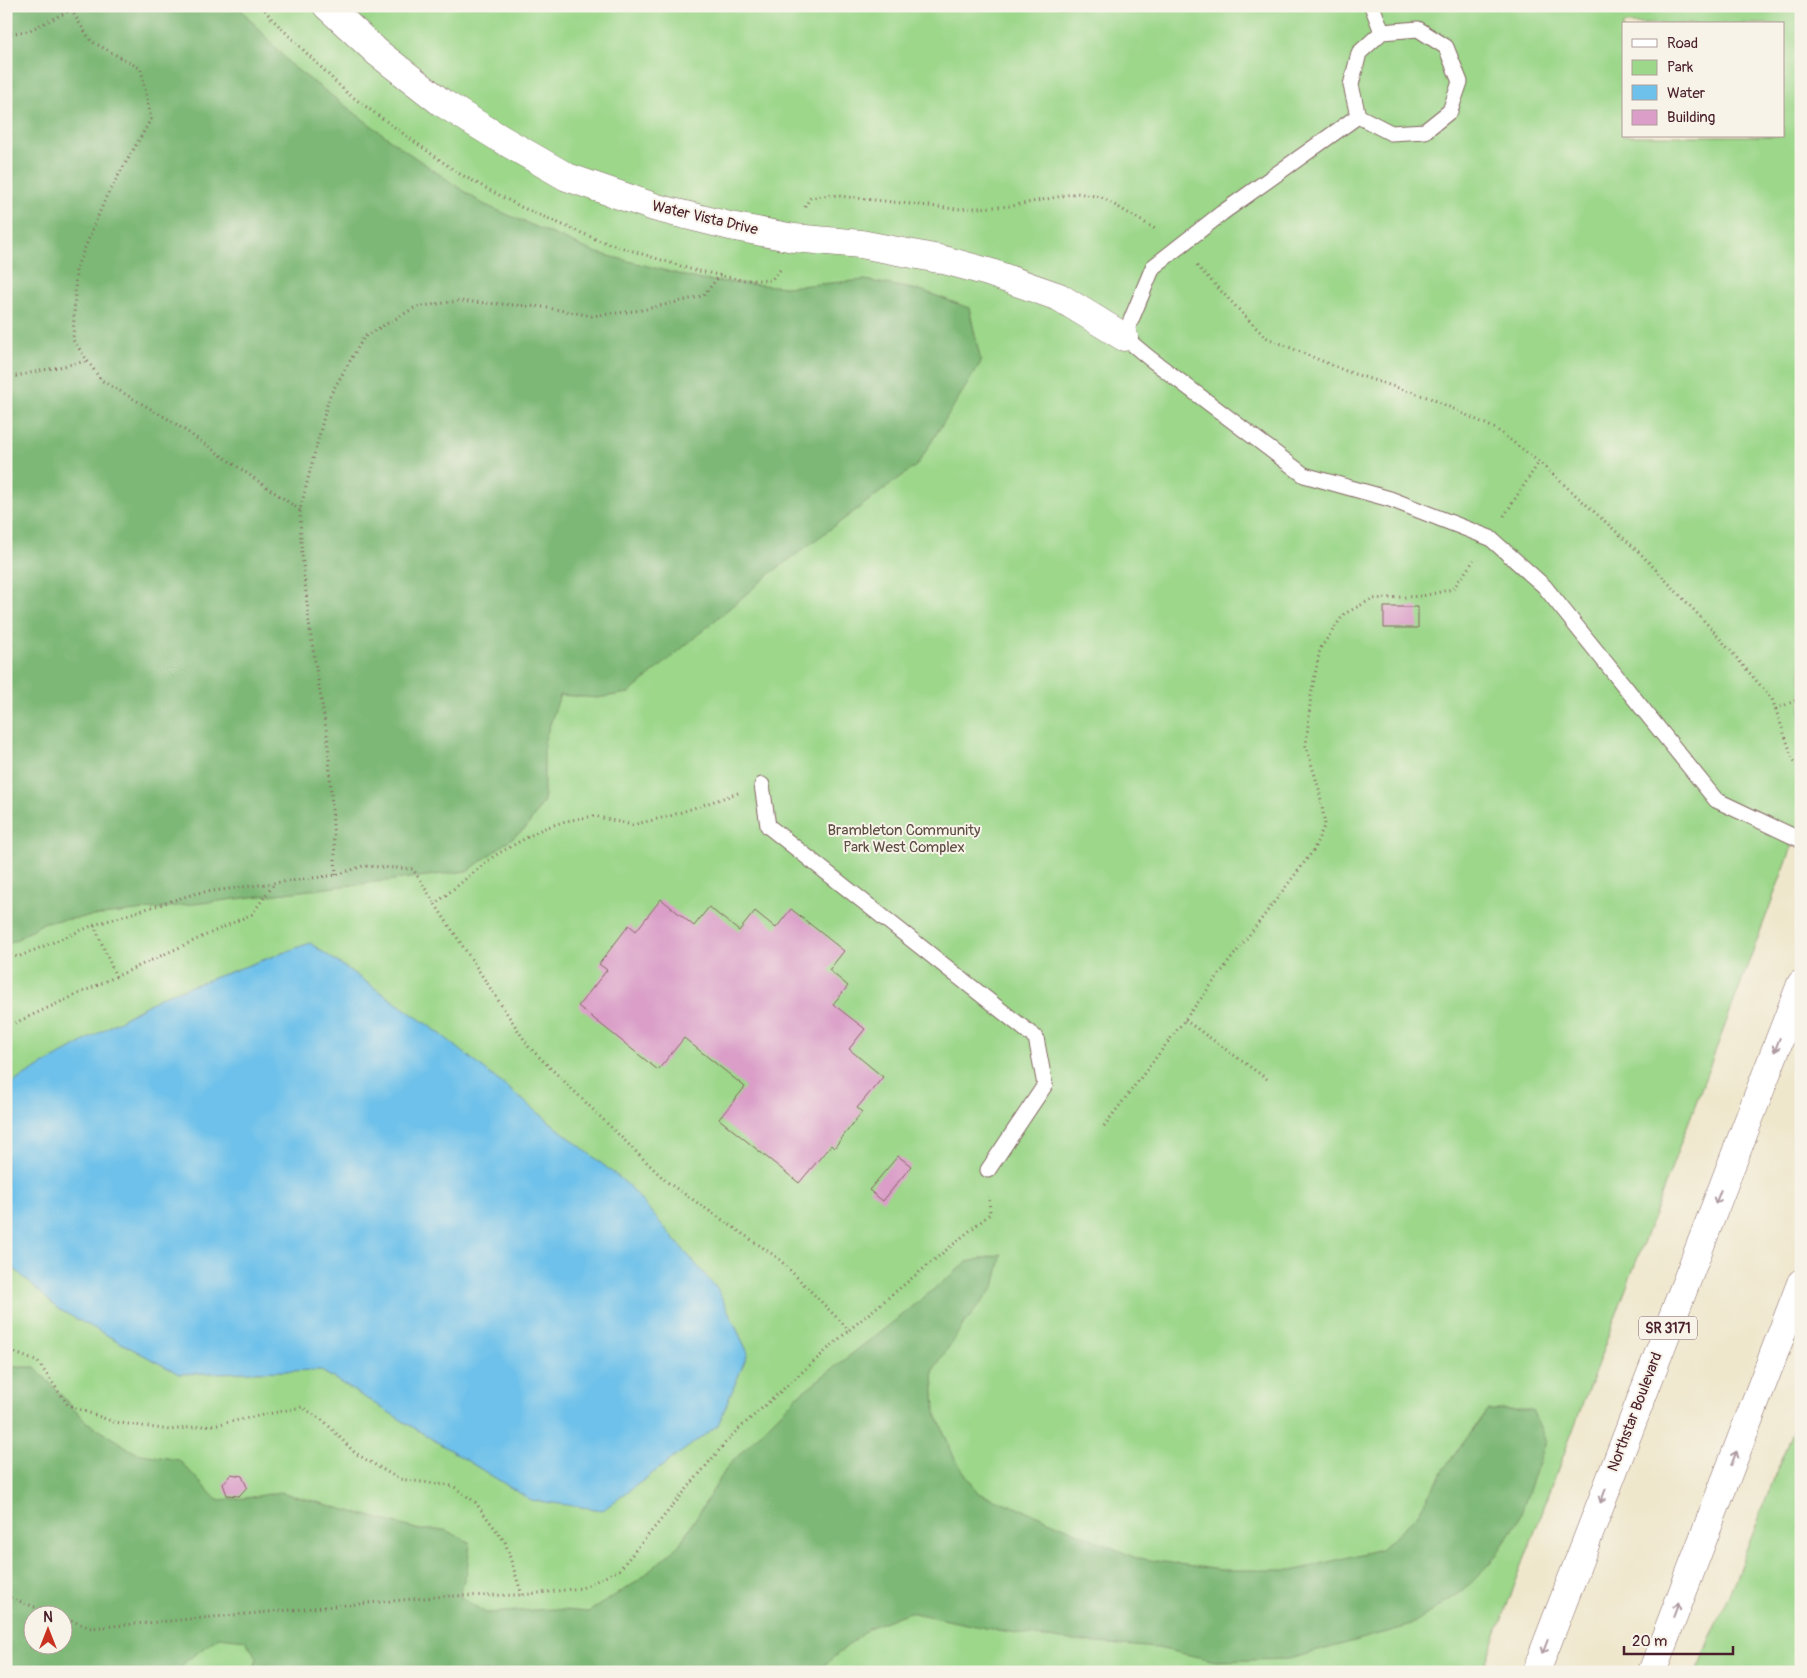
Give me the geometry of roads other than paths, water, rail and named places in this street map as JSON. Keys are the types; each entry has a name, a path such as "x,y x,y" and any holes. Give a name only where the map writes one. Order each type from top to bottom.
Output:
{"main road":[{"name":"Water Vista Drive","path":"327,6 378,54 441,102 501,140 567,177 657,208 730,226 794,238 861,244 944,260 988,272 1059,297 1124,337"},
{"name":"Northstar Boulevard","path":"1536,1672 1801,984"},
{"path":"1652,1672 1801,1282"}],"lane":[{"path":"1372,6 1382,32"},
{"path":"1418,30 1446,48 1460,82 1450,111 1424,131 1391,134 1358,116 1351,85 1359,53 1382,32 1418,30"},
{"path":"1358,116 1222,213 1180,248 1153,267 1124,337 1304,475 1390,499 1490,538 1544,586 1716,800 1801,840"},
{"path":"762,785 768,826 1036,1038 1046,1085 988,1170"}],"water":[{"path":"310,943 438,1032 627,1184 718,1290 748,1353 718,1425 603,1510 531,1500 320,1370 179,1374 58,1309 6,1261 6,1089 17,1080 161,997"}],"park label":[{"name":"Brambleton Community Park West Complex","path":"904,838"}]}
